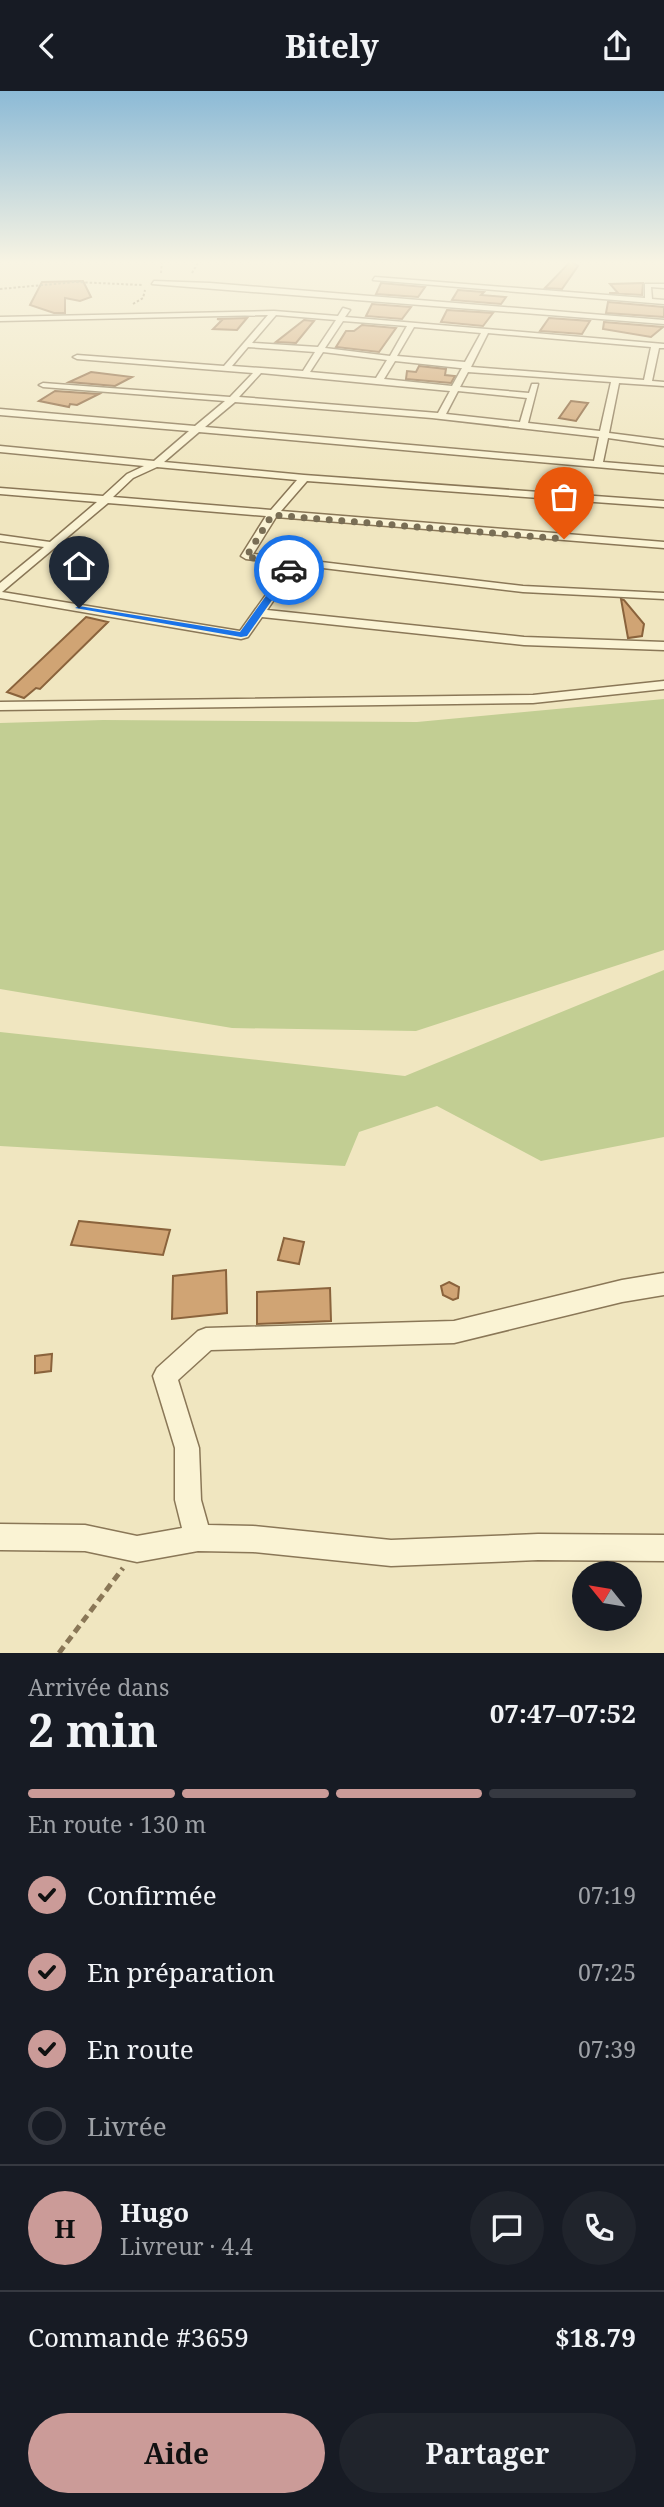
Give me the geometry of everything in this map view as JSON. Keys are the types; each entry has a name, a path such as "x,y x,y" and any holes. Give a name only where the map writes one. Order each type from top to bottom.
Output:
{"street":[{"path":"225,369 257,334"},
{"path":"305,374 333,334"},
{"path":"379,381 407,334"},
{"path":"440,417 484,334"},
{"path":"510,334 659,346 648,382"},
{"path":"577,339 579,334"},
{"path":"248,345 322,349 460,366 664,384"},
{"path":"77,357 259,370 532,396"},
{"path":"0,589 90,514 130,476 157,463 197,430 232,400 259,370"},
{"path":"523,426 539,374"},
{"path":"598,463 616,380"},
{"path":"43,385 440,417 606,434 664,443"},
{"path":"0,412 664,470"},
{"path":"0,449 304,478 664,505"},
{"path":"304,478 272,515 246,557 523,589 664,596"},
{"path":"0,491 664,545"},
{"path":"0,538 51,545"},
{"path":"0,595 241,635 294,563"},
{"path":"259,613 524,642 664,646"},
{"path":"0,706 533,699 664,685"},
{"path":"198,1538 188,1500 187,1448 165,1376 206,1339 454,1332 622,1291 664,1284"},
{"path":"0,1537 85,1538 137,1549 198,1538 253,1539 391,1553 538,1547 664,1548"}],"path":[{"path":"59,1653 137,1549"}],"green space":[{"path":"664,699 664,950 416,1031 232,1028 0,989 0,723 103,720 417,722"},
{"path":"664,970 664,1137 541,1161 437,1106 359,1132 345,1166 0,1146 0,1032 405,1076"}],"building":[{"path":"286,334 303,334 296,343 276,342"},
{"path":"344,334 392,334 379,352 336,347"},
{"path":"632,334 655,334 651,337"},
{"path":"419,366 446,369 445,375 455,376 451,383 406,379 407,371 416,372"},
{"path":"91,372 132,377 115,386 69,382"},
{"path":"55,391 99,394 77,405 70,404 69,407 39,401"},
{"path":"571,401 588,403 576,421 559,418"},
{"path":"621,599 644,624 642,636 628,638"},
{"path":"86,617 108,622 40,689 36,688 24,698 7,692"},
{"path":"79,1221 170,1230 163,1255 71,1245"},
{"path":"284,1238 304,1242 299,1264 278,1260"},
{"path":"226,1270 227,1313 172,1319 173,1276"},
{"path":"449,1282 459,1287 458,1298 453,1300 443,1295 441,1286"},
{"path":"330,1288 331,1321 257,1324 257,1292"},
{"path":"52,1354 51,1371 35,1373 35,1356"}],"way so far":[{"path":"289,570 294,563 246,557 272,515 564,539"}],"route":[{"path":"79,608 241,635 289,570"}]}
